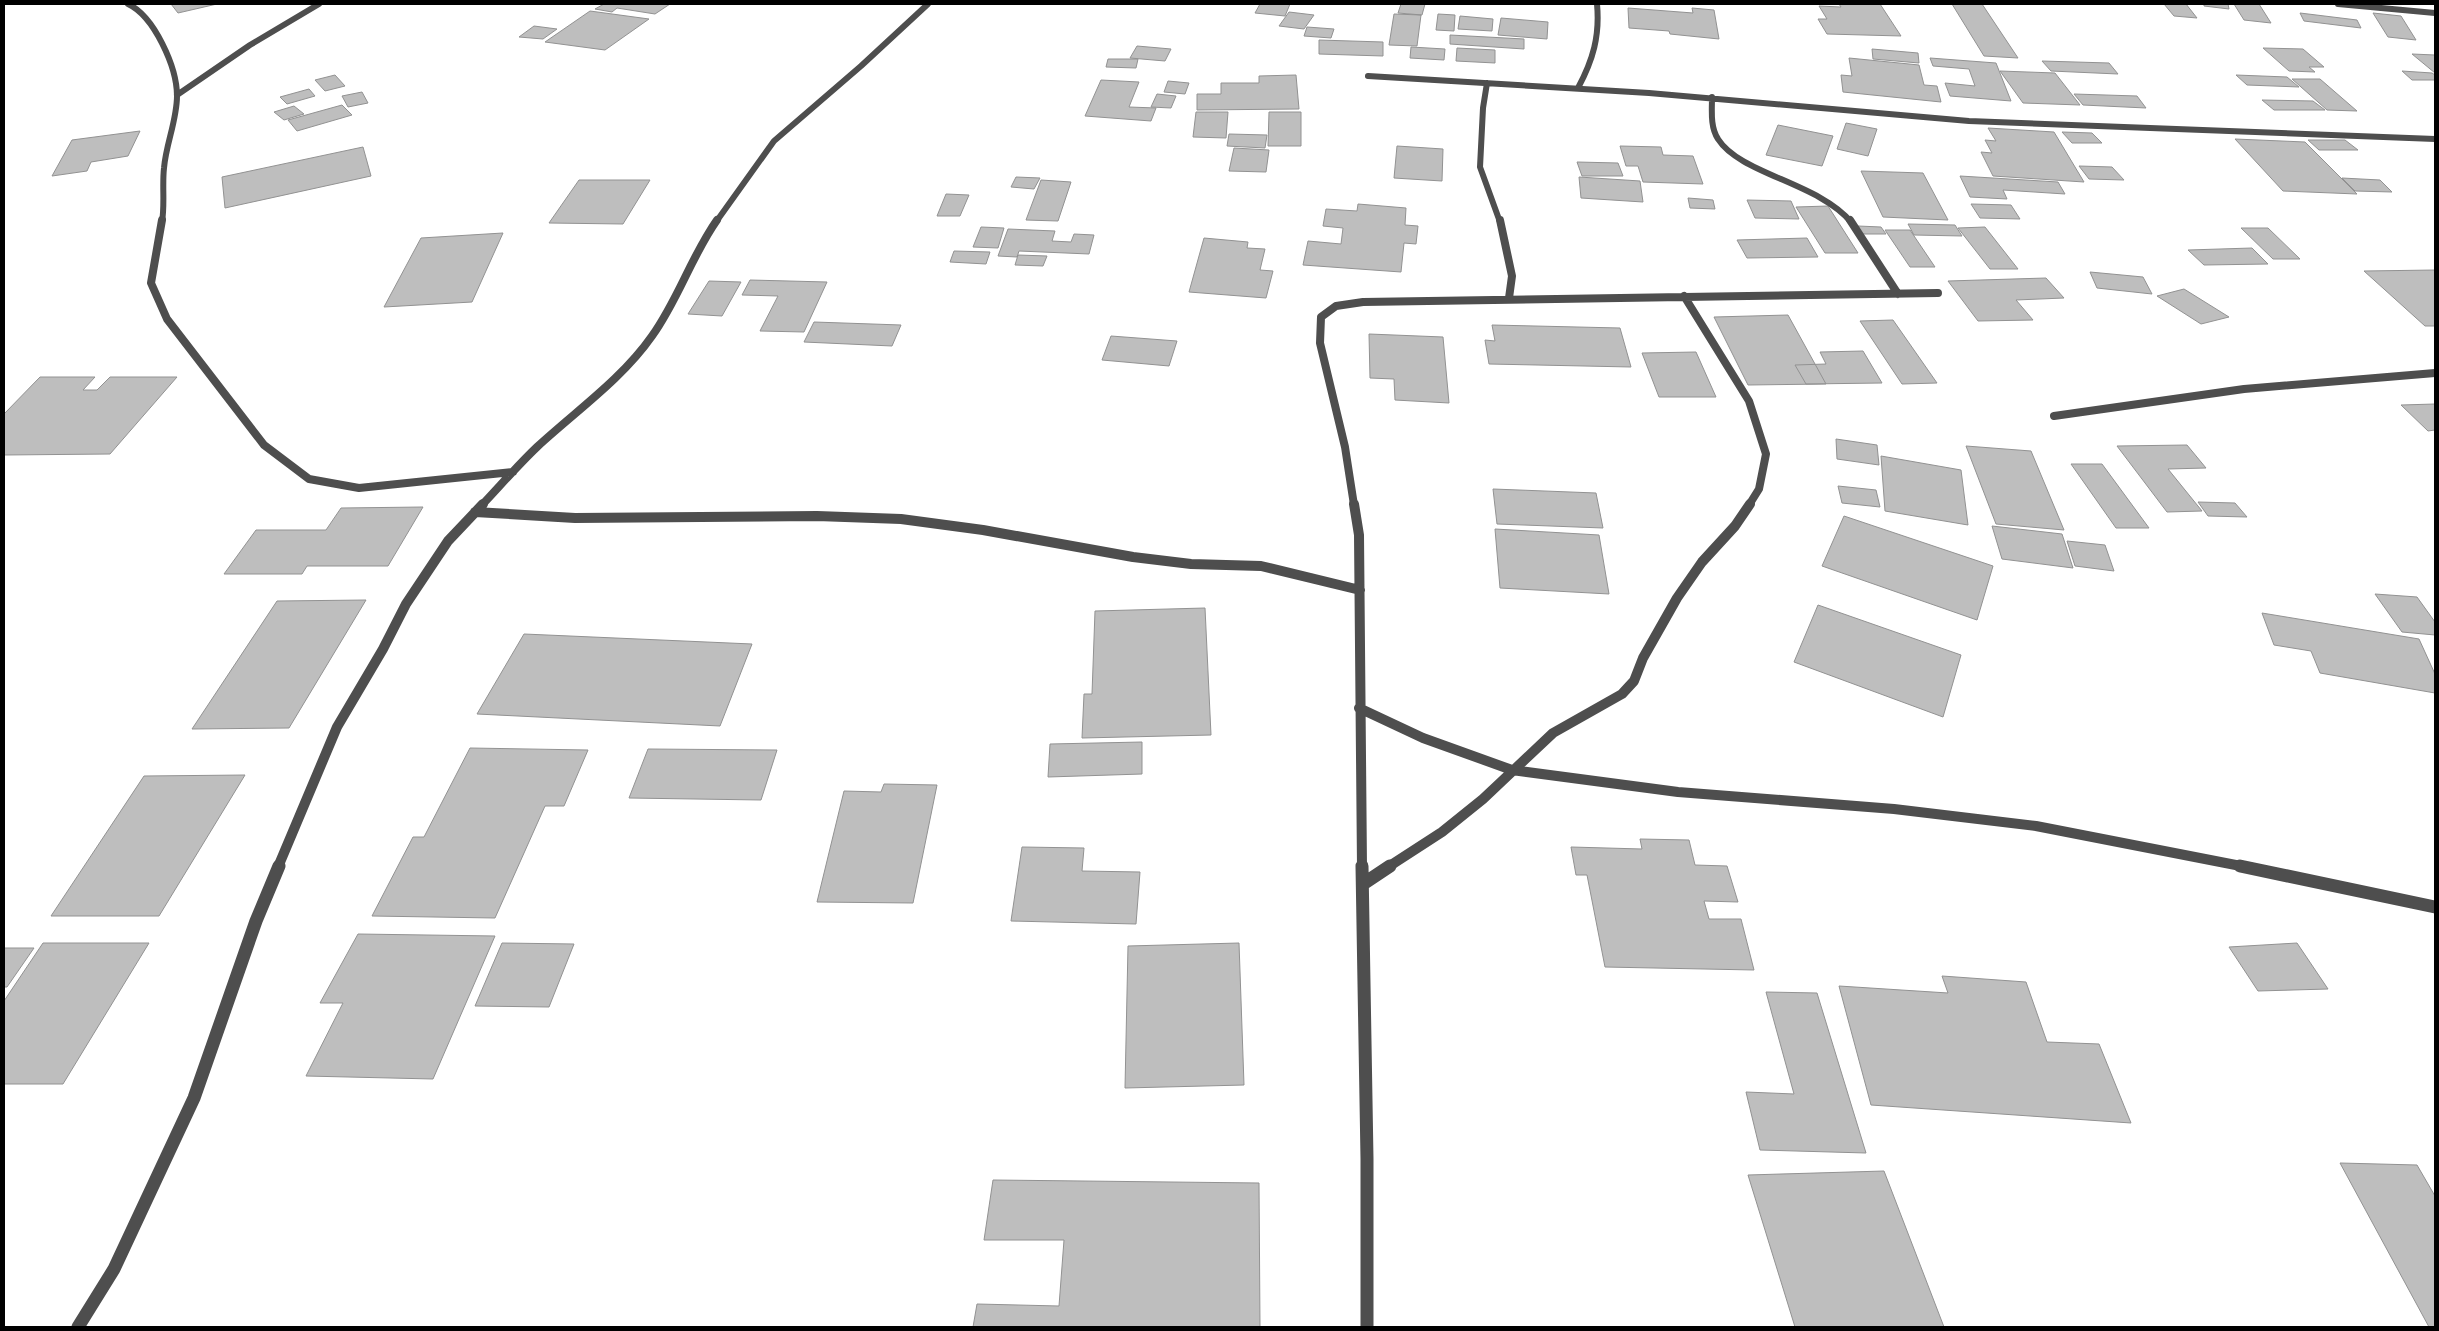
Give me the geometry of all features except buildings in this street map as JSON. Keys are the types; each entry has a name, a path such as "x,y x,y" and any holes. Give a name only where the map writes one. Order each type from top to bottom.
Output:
{"street":[{"path":"128,4 139,9 157,33 171,65 177,95 164,168 164,211 151,283 167,319 264,445 309,479 359,488 513,472"},
{"path":"177,95 250,45 319,4"},
{"path":"78,1327 114,1269 194,1098 256,921 337,727 383,649 406,604 448,541 536,448 614,379 652,337 685,282 701,243 774,141 861,66 928,4"},
{"path":"1578,88 1593,62 1598,36 1598,4"},
{"path":"2338,4 2435,13"},
{"path":"1368,76 1712,97 1969,121 2195,128 2435,139"},
{"path":"1487,83 1482,108 1480,167 1497,209 1512,276 1509,298"},
{"path":"1712,97 1712,118 1718,139 1732,153 1812,190 1842,210 1864,239 1898,294"},
{"path":"1367,1327 1363,884 1359,708 1360,534 1345,447 1320,344 1321,317 1336,306 1363,302 1509,298 1938,293"},
{"path":"1363,884 1442,832 1483,799 1553,733 1622,694 1634,681 1643,658 1677,598 1702,562 1735,526 1759,489 1766,454 1749,401 1684,296"},
{"path":"2054,416 2212,393 2321,381 2435,373"},
{"path":"475,512 575,518 817,516 901,519 983,530 1133,557 1191,564 1261,566 1297,573 1360,590"},
{"path":"1359,708 1424,738 1512,770 1678,792 1894,809 2036,826 2144,846 2435,907"}]}
